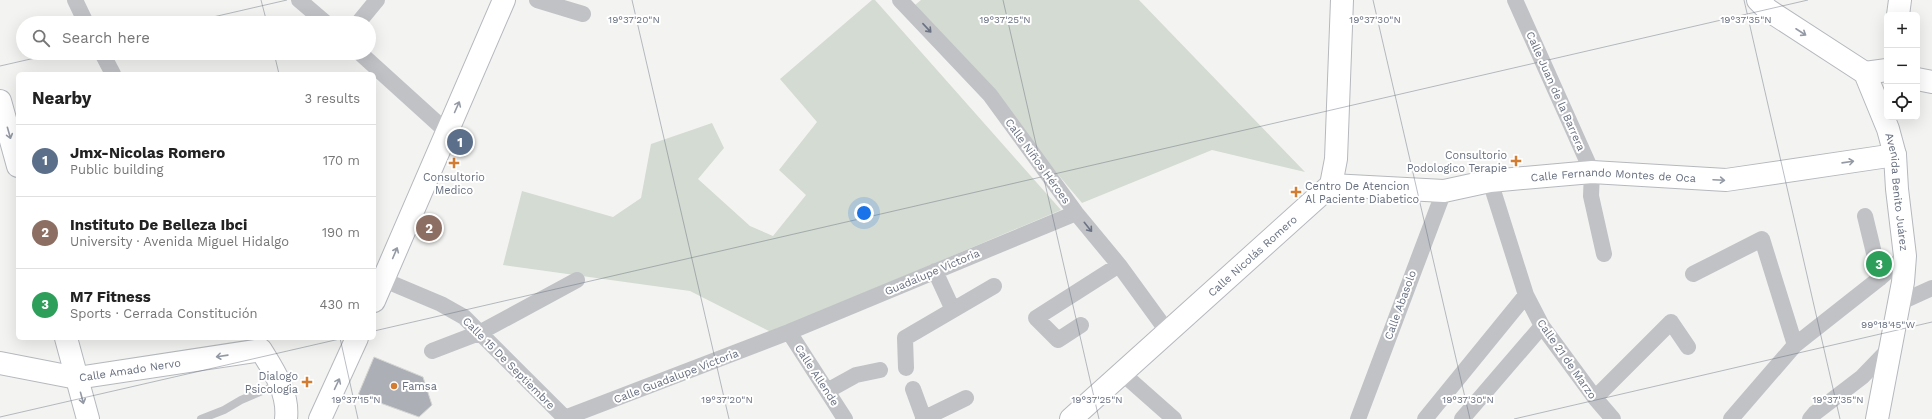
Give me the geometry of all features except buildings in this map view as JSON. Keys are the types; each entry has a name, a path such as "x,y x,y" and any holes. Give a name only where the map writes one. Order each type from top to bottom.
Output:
{"main road":[{"path":"376,297 446,131 504,0"},
{"path":"1331,185 1336,159 1342,0"},
{"path":"1758,0 1768,10 1864,72 1884,70"},
{"path":"1898,12 1900,0"},
{"name":"Avenida Benito Juárez","path":"1864,72 1888,129 1895,156 1896,189 1905,256 1903,282 1877,419"},
{"path":"1920,80 1932,82"},
{"path":"0,101 16,159"},
{"name":"Calle Fernando Montes de Oca","path":"1331,185 1444,191 1490,181 1592,172 1726,180 1895,156"},
{"name":"Calle Nicolás Romero","path":"1071,419 1168,330 1331,185"},
{"path":"67,340 88,419"},
{"path":"320,419 356,340"},
{"path":"258,344 280,384 286,406 286,419"},
{"name":"Calle Amado Nervo","path":"0,363 77,378 258,344"}],"street":[{"path":"74,0 82,16"},
{"path":"299,0 318,16"},
{"path":"363,16 376,0"},
{"path":"538,0 583,14"},
{"name":"Calle Niños Héroes","path":"900,0 990,95 1076,213 1168,330"},
{"name":"Calle Juan de la Barrera","path":"1515,0 1592,172 1590,196 1604,254"},
{"path":"106,60 113,72"},
{"path":"368,60 446,131"},
{"name":"Calle 21 de Marzo","path":"1490,181 1526,296 1542,326 1595,398 1613,419"},
{"name":"Calle Abasolo","path":"1358,419 1444,191"},
{"name":"Guadalupe Victoria","path":"789,332 1076,213"},
{"path":"1865,216 1880,278"},
{"path":"1693,274 1762,239 1795,345"},
{"path":"1731,419 1795,345 1880,278 1905,256"},
{"path":"1081,325 1058,340 1036,318 1118,265"},
{"path":"935,271 953,310"},
{"name":"Calle 15 De Septiembre","path":"384,280 441,304 464,317 564,419"},
{"path":"432,351 479,333 577,280"},
{"path":"906,368 905,338 994,286"},
{"path":"1898,303 1932,288"},
{"path":"1425,419 1526,296"},
{"path":"1595,398 1671,322 1688,347"},
{"path":"1462,419 1542,326"},
{"name":"Calle Allende","path":"789,332 845,419"},
{"name":"Calle Guadalupe Victoria","path":"564,419 789,332"},
{"path":"1810,419 1815,413 1862,377 1890,348"},
{"path":"827,391 856,375 880,370"},
{"path":"1122,372 1174,419"},
{"path":"913,389 924,419 966,398"}],"lane":[{"path":"201,419 280,384"}],"shaded area":[{"path":"872,0 875,0 1061,210 771,332 690,291 503,265 522,191 613,217 641,198 651,144 712,123 724,148 698,179 750,226 773,236 806,195 779,170 817,122 780,79"},
{"path":"921,0 1139,0 1305,172 1212,150 1082,203 915,5"}],"place":[{"name":"Jmx-Nicolas Romero","path":"460,142"},
{"name":"Consultorio Podologico Terapie","path":"1516,161"},
{"name":"Consultorio Medico","path":"454,163"},
{"name":"Centro De Atencion Al Paciente Diabetico","path":"1296,192"},
{"name":"Instituto De Belleza Ibci","path":"429,228"},
{"name":"M7 Fitness","path":"1879,264"},
{"name":"Dialogo Psicologia","path":"307,382"},
{"name":"Famsa","path":"394,386"}]}
